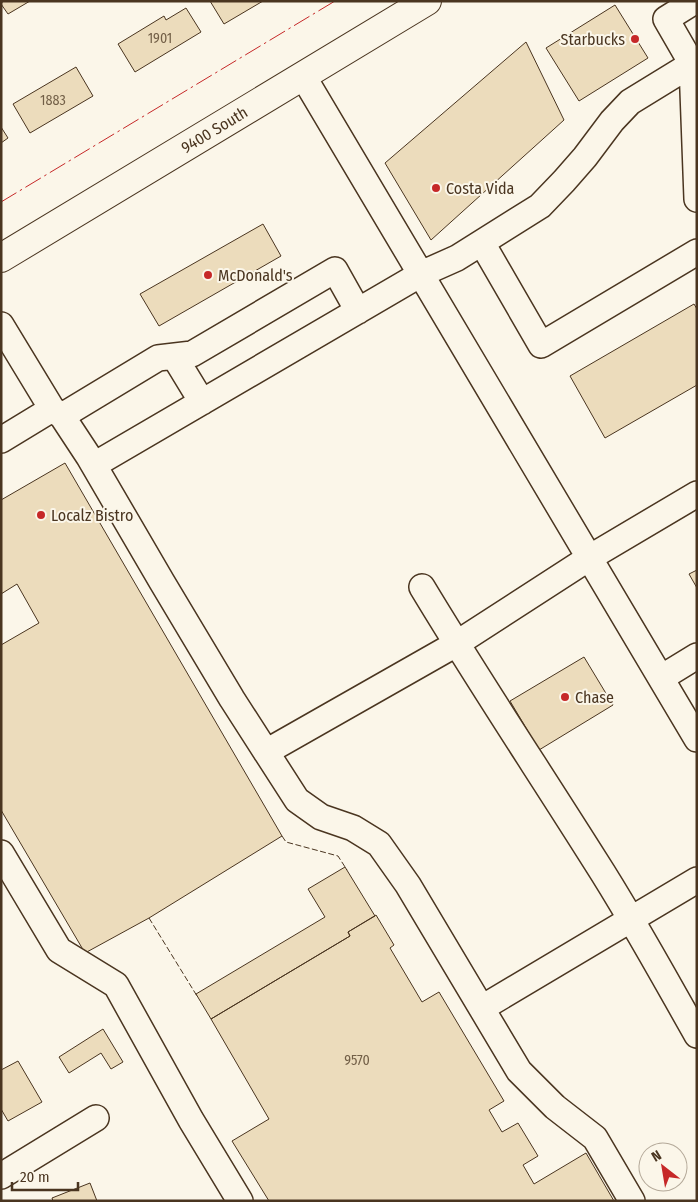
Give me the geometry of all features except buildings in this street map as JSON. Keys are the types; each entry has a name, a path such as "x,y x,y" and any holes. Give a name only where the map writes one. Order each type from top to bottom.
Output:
{"main road":[{"name":"9400 South","path":"1,258 427,1"}],"street":[{"path":"695,1 666,19 695,63 697,199"},
{"path":"94,465 421,274 457,258 540,206 585,157 612,121 630,102 695,63"},
{"path":"302,76 697,738"},
{"path":"482,243 541,345 697,252"},
{"path":"1,440 158,358 192,354 335,270 358,311"},
{"path":"1,325 94,465 167,590 296,800 321,817 353,828 379,844 408,885 519,1071 555,1106 595,1138 632,1201"},
{"path":"174,356 202,402"},
{"path":"266,752 456,644 589,558 697,494"},
{"path":"422,587 456,644 631,919 697,1035"},
{"path":"661,678 697,656"},
{"path":"1,853 59,950 116,985 191,1120 240,1201"},
{"path":"482,1008 697,880"},
{"path":"1,1176 96,1118"}],"fence":[{"path":"282,836 286,842 338,856 347,870"},
{"path":"149,918 197,996"}],"power":[{"path":"1,202 335,1"}],"place":[{"name":"Starbucks","path":"635,39"},
{"name":"Costa Vida","path":"436,188"},
{"name":"McDonald's","path":"208,275"},
{"name":"Localz Bistro","path":"41,515"},
{"name":"Chase","path":"565,697"}]}
